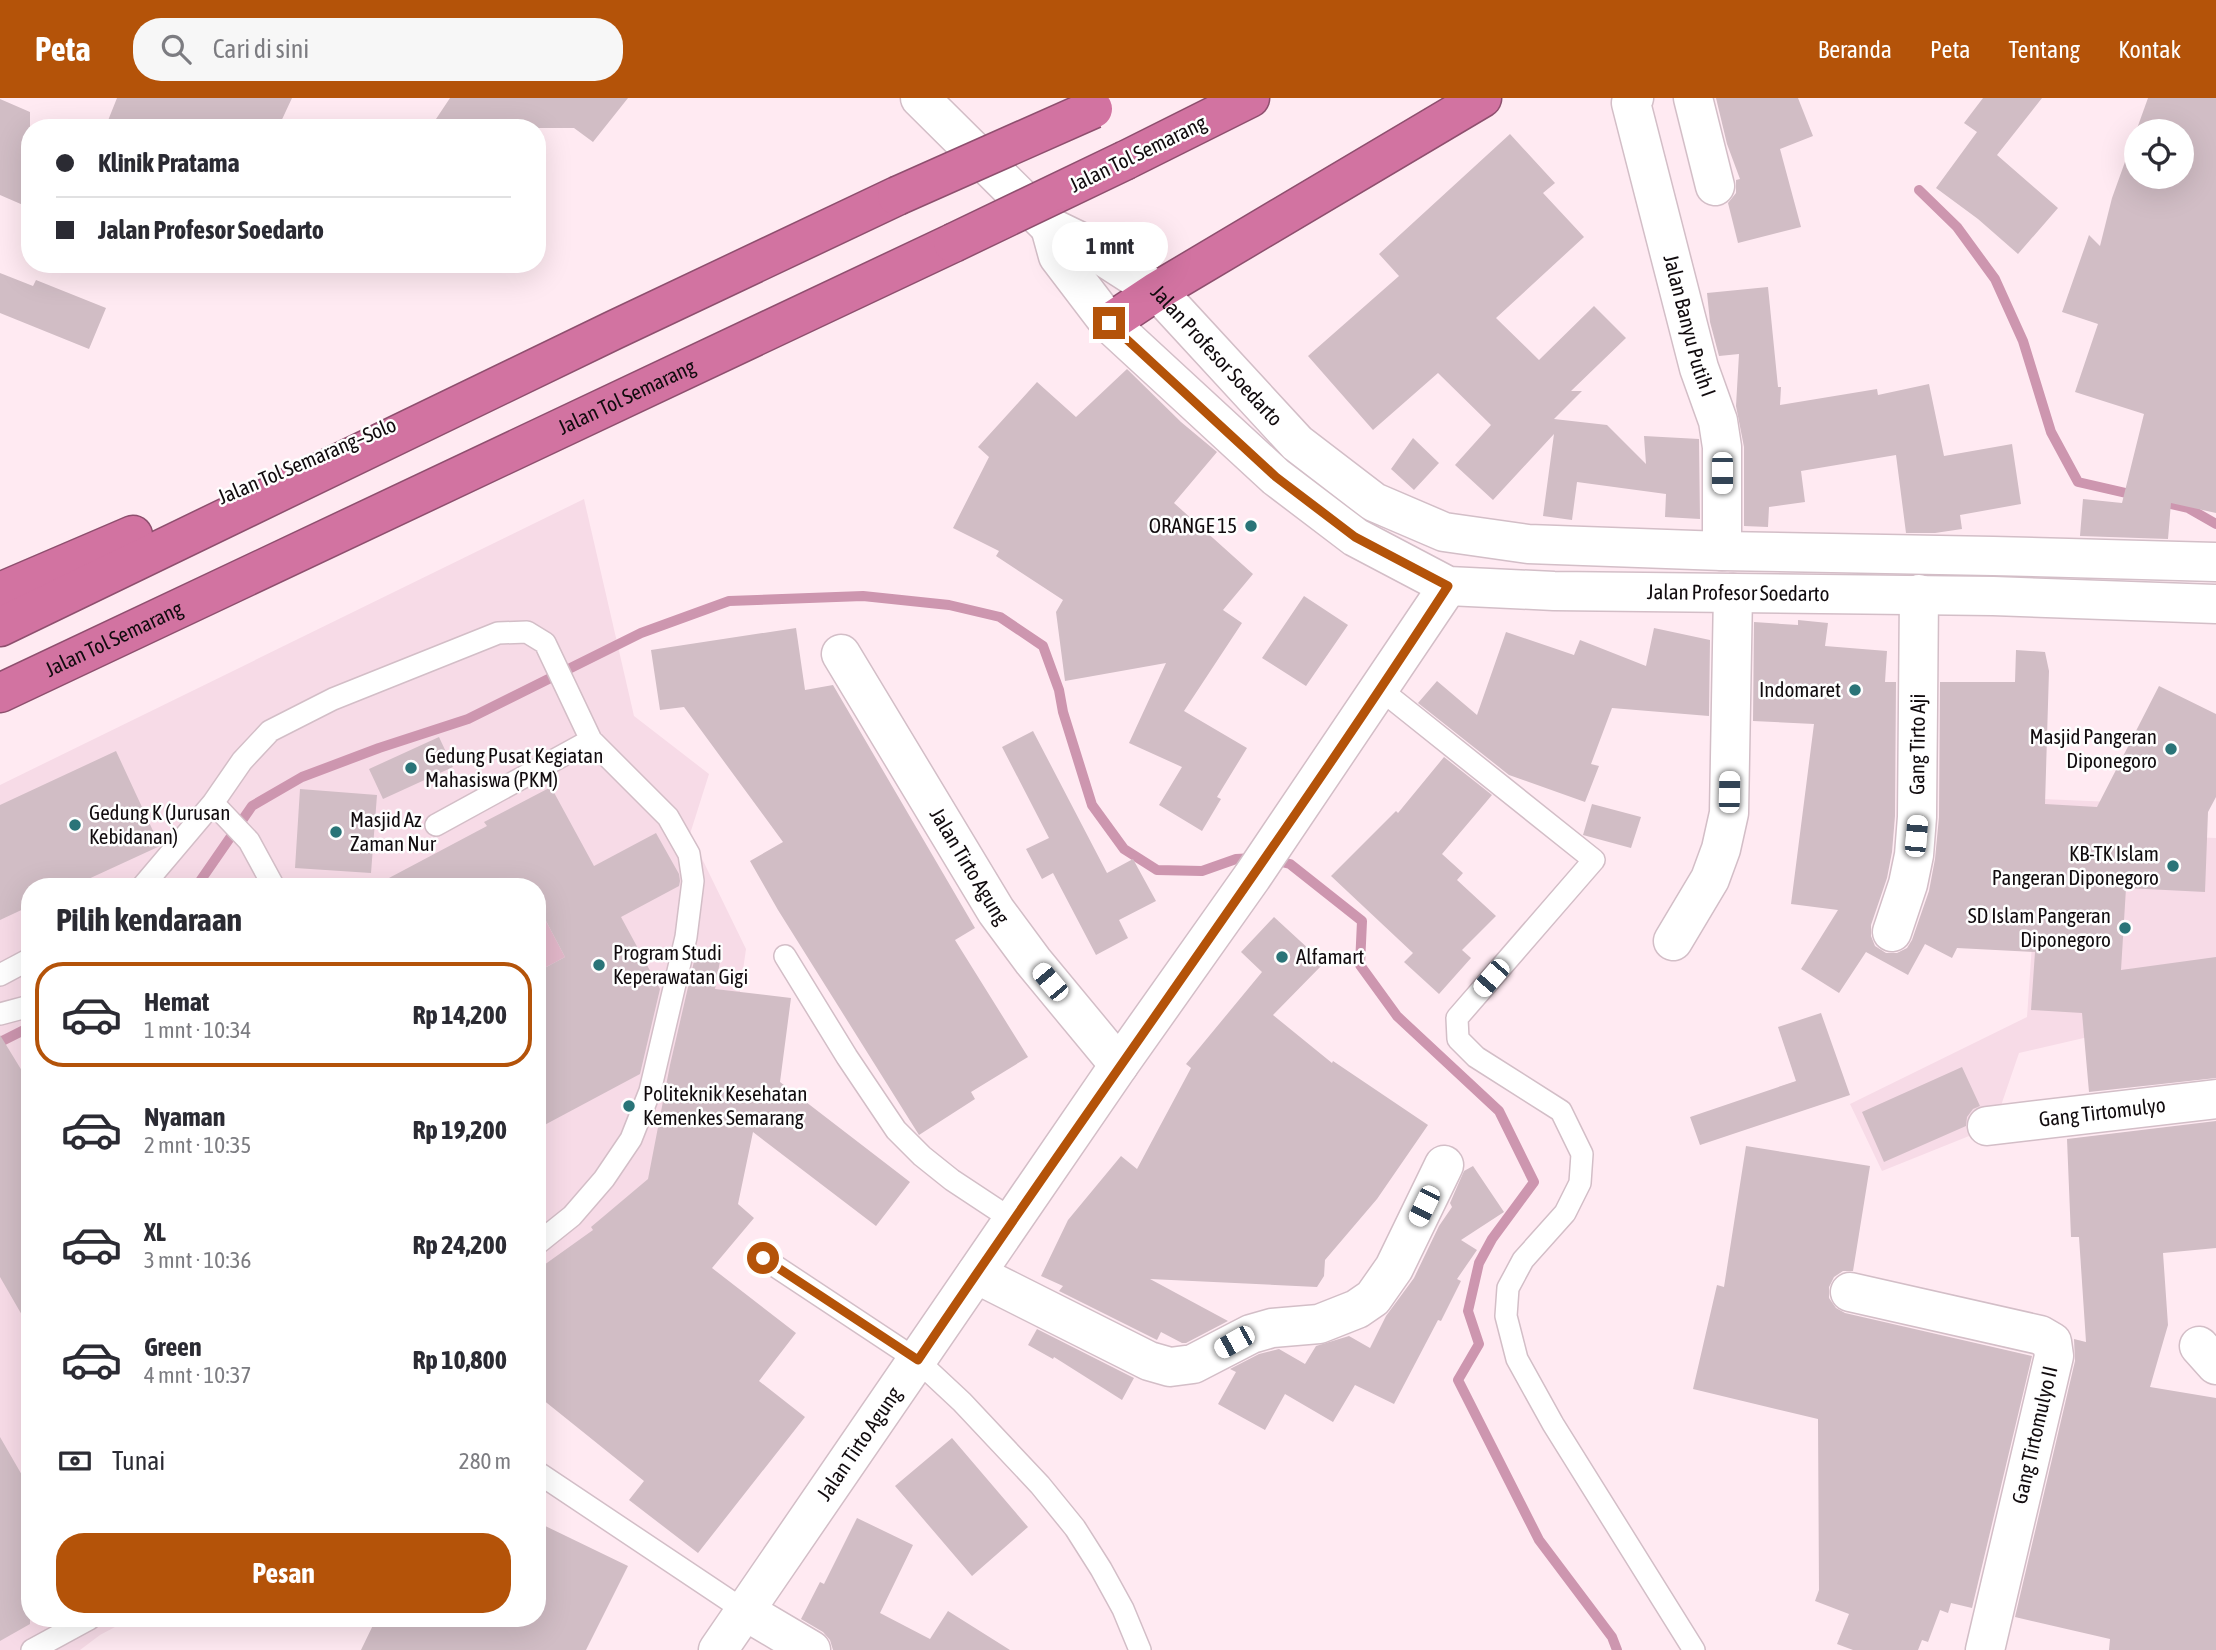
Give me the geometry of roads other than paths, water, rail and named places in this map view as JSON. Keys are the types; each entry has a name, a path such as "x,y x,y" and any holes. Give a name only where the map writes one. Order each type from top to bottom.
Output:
{"highway":[{"name":"Jalan Tol Semarang","path":"0,693 953,243 1250,98"},
{"path":"1109,323 1157,291 1482,98"},
{"path":"0,627 614,330 897,196 1104,104"},
{"name":"Jalan Tol Semarang–Solo","path":"0,592 614,330"}],"main road":[{"path":"920,98 1050,227"},
{"path":"1693,98 1715,186"},
{"name":"Jalan Banyu Putih I","path":"1633,100 1699,368 1718,421 1722,447 1722,551"},
{"name":"Jalan Profesor Soedarto","path":"1050,227 1079,241 1157,291 1297,443 1374,502 1444,531 1528,544 2213,562"},
{"name":"Jalan Profesor Soedarto","path":"1050,227 1058,256 1109,323 1276,477 1355,537 1448,586 1554,591 1919,594 2216,604"},
{"name":"Jalan Tirto Agung","path":"719,1650 1119,1065 1252,877 1448,586"},
{"path":"1672,940 1710,879 1721,849 1728,813 1733,593"},
{"name":"Gang Tirto Aji","path":"1892,932 1908,884 1914,855 1917,817 1919,594"},
{"name":"Jalan Tirto Agung","path":"841,654 996,911 1033,961 1119,1065"},
{"name":"Gang Tirtomulyo","path":"1987,1126 2216,1099"},
{"path":"976,1274 1149,1361 1170,1367 1193,1364 1251,1334 1272,1328 1319,1324 1357,1309 1373,1298 1394,1268 1444,1165"},
{"name":"Gang Tirtomulyo II","path":"1850,1292 2040,1335 2052,1342 2054,1356 1985,1650"},
{"path":"745,1611 811,1650"}],"lane":[{"path":"151,878 219,809 242,761 270,731 334,699 498,633 527,632 545,643 591,740 668,817 689,854 694,881 691,907 650,1091 631,1139 604,1179 572,1216 546,1237"},
{"path":"1380,689 1594,860 1457,1017 1458,1039 1476,1057 1560,1111 1582,1154 1580,1183 1565,1213 1523,1260 1508,1288 1506,1316 1517,1359 1553,1424 1695,1650"},
{"path":"436,825 591,740"},
{"path":"219,809 248,841 269,878"},
{"path":"785,956 896,1130 952,1180 1014,1222"},
{"path":"0,975 21,964"},
{"path":"0,1014 21,1008"},
{"path":"763,1258 918,1360 962,1402 1075,1528 1123,1609 1140,1650"},
{"path":"546,1478 745,1611"},
{"path":"32,1650 74,1627"}],"waterway":[{"path":"1919,190 1957,227 1995,279 2023,341 2051,432 2078,482 2139,496"},
{"path":"2158,501 2188,508 2216,524"},
{"path":"202,878 252,806 302,777 468,719 641,633 729,601 863,596 949,605 1000,617 1043,646 1059,690 1063,712 1092,805 1124,849 1157,870 1202,871 1236,859 1254,858"},
{"path":"1273,860 1290,864 1362,921 1360,965 1397,1016 1499,1111 1534,1182 1492,1239 1479,1263 1468,1311 1479,1344 1458,1380 1539,1540 1612,1637 1617,1650"},
{"path":"0,1042 21,1032"}],"place":[{"name":"ORANGE 15","path":"1251,526"},
{"name":"Indomaret","path":"1855,690"},
{"name":"Masjid Pangeran Diponegoro","path":"2171,749"},
{"name":"Gedung Pusat Kegiatan Mahasiswa (PKM)","path":"411,768"},
{"name":"Gedung K (Jurusan Kebidanan)","path":"75,825"},
{"name":"Masjid Az Zaman Nur","path":"336,832"},
{"name":"KB-TK Islam Pangeran Diponegoro","path":"2173,866"},
{"name":"SD Islam Pangeran Diponegoro","path":"2125,928"},
{"name":"Alfamart","path":"1282,957"},
{"name":"Program Studi Keperawatan Gigi","path":"599,965"},
{"name":"Politeknik Kesehatan Kemenkes Semarang","path":"629,1106"}]}
